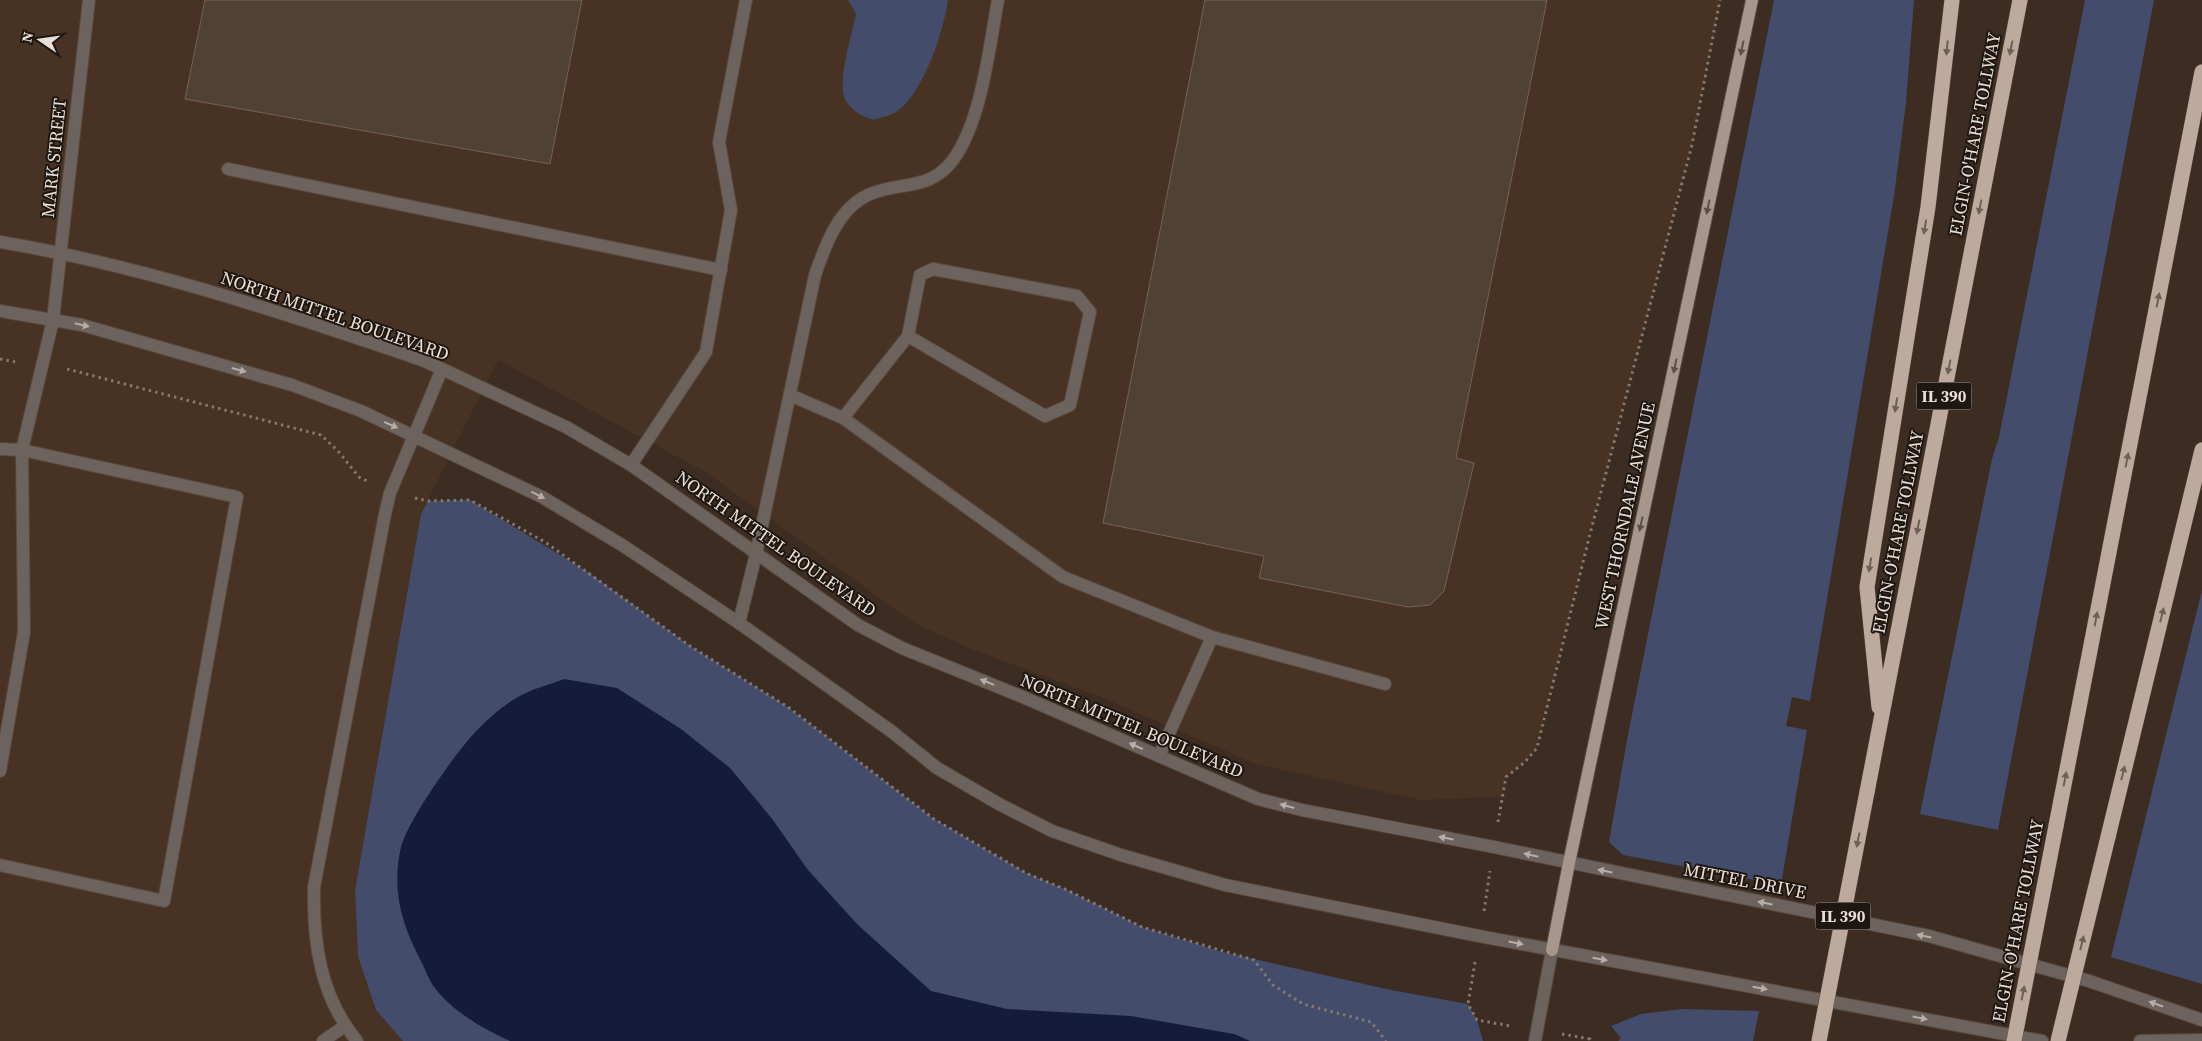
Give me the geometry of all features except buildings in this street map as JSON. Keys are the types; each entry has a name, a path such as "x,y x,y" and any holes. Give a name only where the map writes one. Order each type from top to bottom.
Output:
{"highway":[{"path":"1880,724 1866,587 1928,207 1952,0"},
{"name":"ELGIN-O'HARE TOLLWAY","path":"1819,1041 2020,0"},
{"name":"ELGIN-O'HARE TOLLWAY","path":"2014,1041 2202,72"},
{"path":"2058,1041 2202,450"}],"main road":[{"name":"WEST THORNDALE AVENUE","path":"1552,950 1752,0"}],"street":[{"name":"MARK STREET","path":"0,771 24,632 22,450 53,320 90,0"},
{"path":"631,465 706,352 731,210 719,142 746,0"},
{"path":"739,624 756,554 815,275 823,251 833,231 847,211 867,195 889,189 917,185 934,178 952,160 965,139 977,106 998,0"},
{"path":"228,169 721,270"},
{"name":"NORTH MITTEL BOULEVARD","path":"0,242 61,252 266,307 422,360 566,427 631,465 858,625 902,648 1023,697 1258,799 1293,808 1494,847 1569,864"},
{"path":"843,418 908,336 920,275 932,269 1077,296 1090,312 1070,405 1045,416 908,336"},
{"path":"0,311 82,325 292,385 361,411 542,497 622,545 739,624 891,731 937,768 999,804 1052,831 1121,855 1225,885 1552,950 2042,1041"},
{"path":"357,1041 345,1026 325,987 316,949 313,915 314,887 390,493 442,369"},
{"path":"790,395 843,418 1063,577 1212,637 1385,684"},
{"path":"0,449 22,450 237,497 164,901 0,865"},
{"path":"1160,756 1212,637"},
{"name":"MITTEL DRIVE","path":"1569,864 1929,936 2089,981 2202,1020"},
{"name":"WEST THORNDALE AVENUE","path":"1535,1041 1552,950"},
{"path":"323,1041 345,1026"},
{"path":"2140,1041 2202,1040"}],"path":[{"path":"1503,797 1506,777 1525,762 1537,748 1590,534 1692,145 1720,0"},
{"path":"0,359 78,370 321,435 338,451 360,477 390,493 428,501 470,500 545,542 690,646 788,708 934,819 1026,873 1067,890 1142,927 1254,960 1273,985 1303,1004 1371,1022 1386,1041"},
{"path":"1484,908 1489,879"},
{"path":"1468,1004 1478,1020"}],"shaded area":[{"path":"0,0 1721,0 1692,145 1590,534 1537,748 1525,762 1506,777 1503,797 1420,800 1256,764 1103,698 971,649 914,623 707,473 498,360 421,514 355,890 358,956 376,1010 403,1041 0,1041"},
{"path":"848,0 948,0 942,28 931,61 915,92 906,104 896,112 874,120 858,114 846,101 843,93 848,46 856,14"},
{"path":"1774,0 1914,0 1906,103 1894,196 1810,701 1792,697 1786,726 1807,730 1781,885 1623,855 1609,842 1627,740"},
{"path":"2085,0 2154,0 1998,830 1920,814 1992,459 1999,437"},
{"path":"470,500 588,572 690,646 788,707 934,819 1026,873 1067,890 1142,927 1223,952 1391,990 1468,1004 1477,1020 1483,1041 403,1041 376,1010 358,956 355,890 421,514 428,501"},
{"path":"2202,590 2202,984 2111,957"},
{"path":"564,679 617,688 681,729 730,768 773,820 808,870 857,924 931,991 1007,1009 1131,1016 1234,1034 1250,1041 510,1041 489,1031 469,1019 450,1004 441,996 429,978 409,935 400,907 397,878 401,847 408,829 426,798 477,730 496,712 523,694"},
{"path":"1682,1009 1759,1011 1753,1041 1618,1041 1621,1038 1611,1026 1641,1014"}]}
